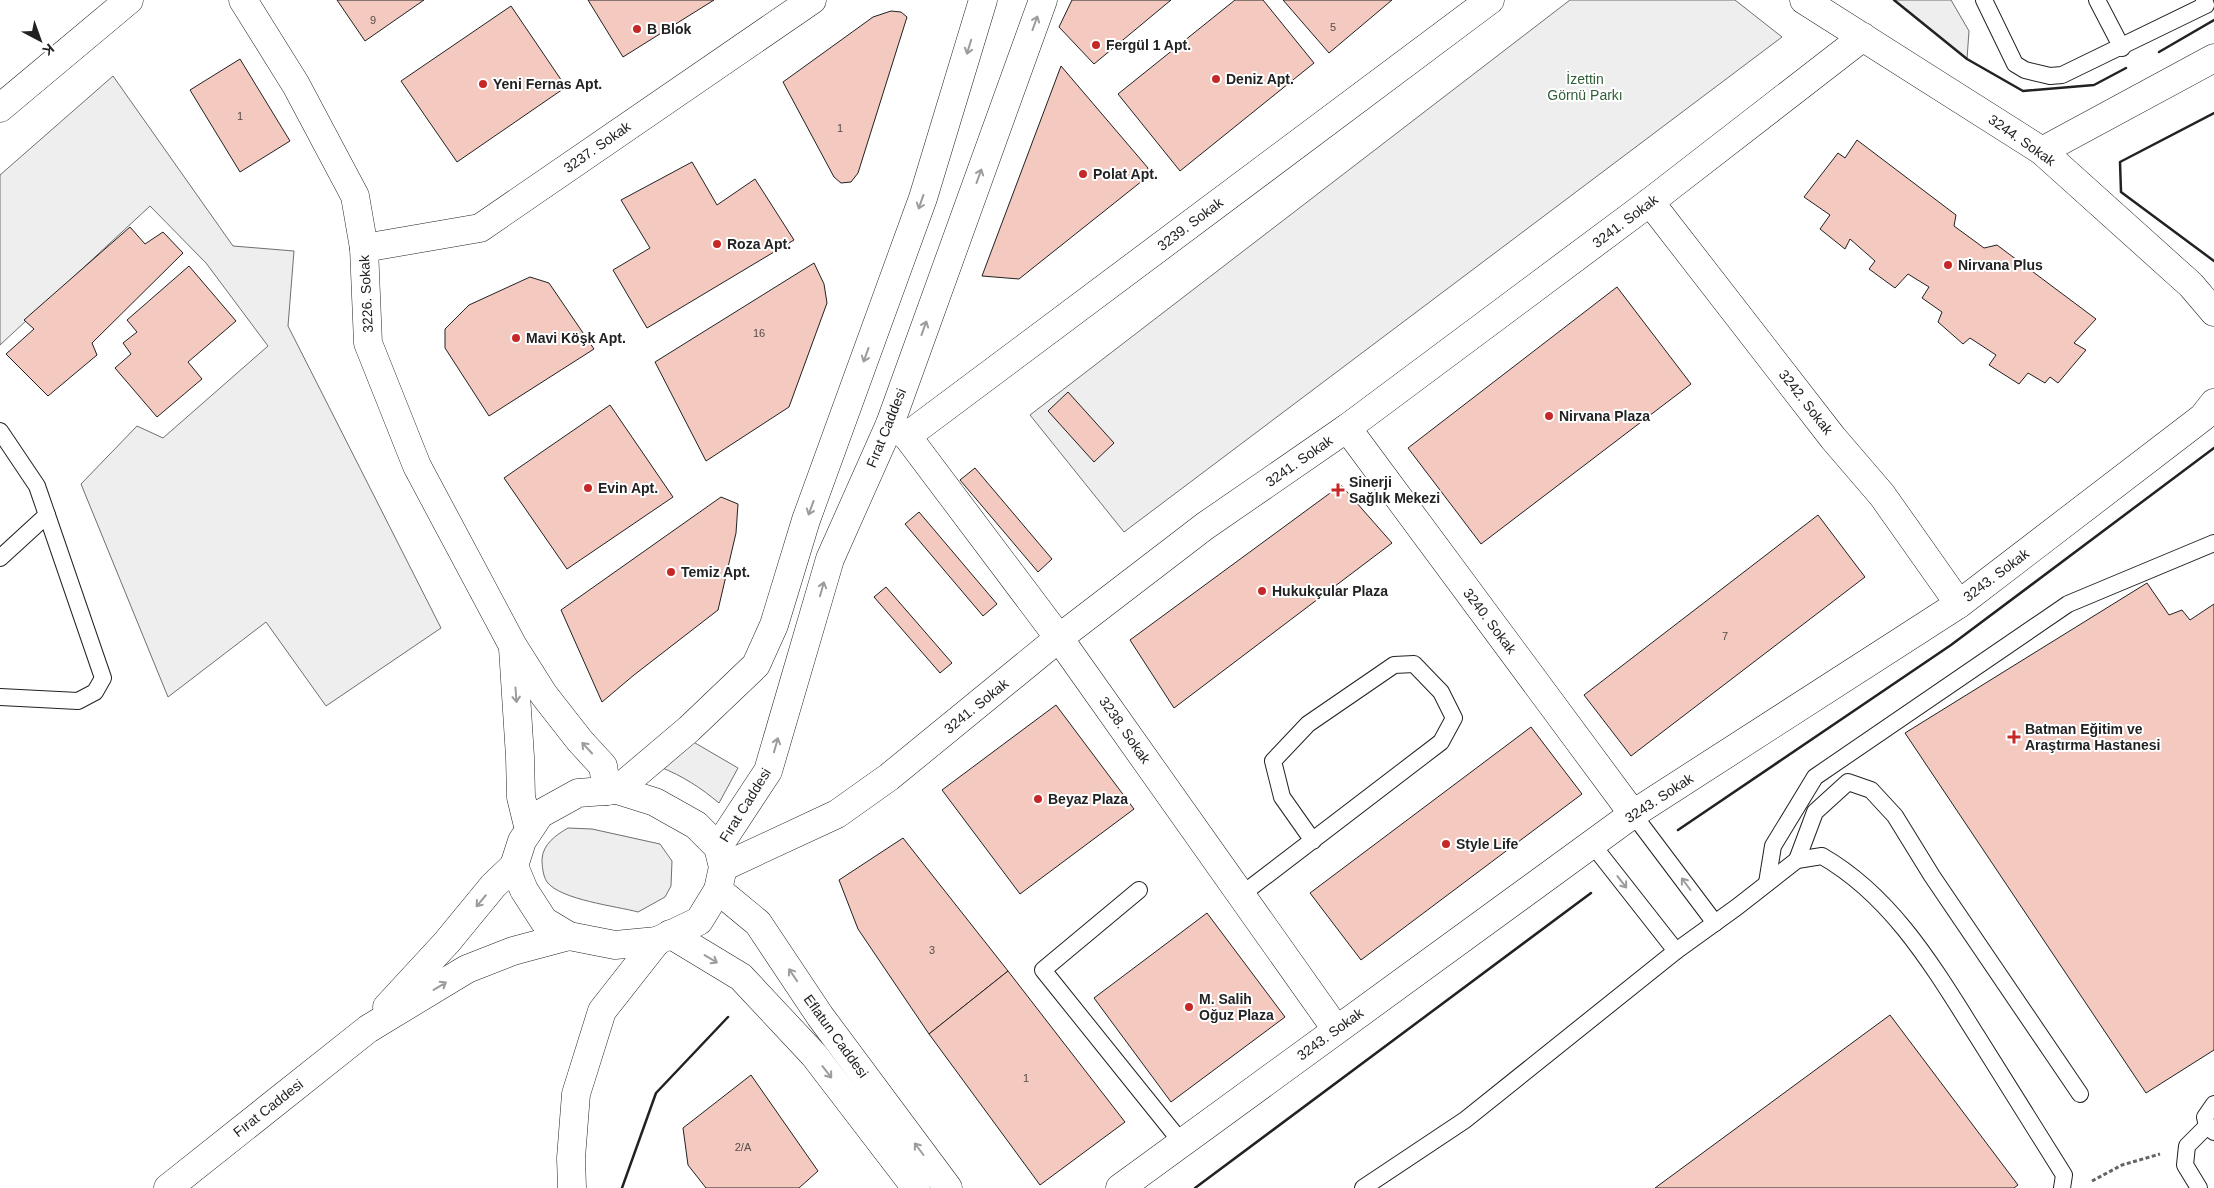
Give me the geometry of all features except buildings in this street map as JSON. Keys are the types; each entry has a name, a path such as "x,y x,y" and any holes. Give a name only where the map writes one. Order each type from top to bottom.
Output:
{"street":[{"path":"0,108 129,0"},
{"name":"3226. Sokak","path":"243,0 296,84 355,196 364,248 368,343 416,466 512,646 544,695 580,741 604,766 612,790"},
{"name":"3237. Sokak","path":"364,248 480,228 812,0"},
{"path":"612,790 689,729 756,665 774,626 806,520 923,198 983,0"},
{"name":"Fırat Caddesi","path":"720,868 768,772 830,560 898,430 1043,0"},
{"name":"3239. Sokak","path":"898,430 1490,0"},
{"name":"3244. Sokak","path":"1804,0 2042,151 2191,285 2214,312"},
{"name":"3241. Sokak","path":"720,868 837,814 889,776 1060,638 1206,526 1347,428 1650,202 1863,37"},
{"path":"2042,151 2214,58"},
{"name":"3242. Sokak","path":"1650,202 1833,438 1882,495 1959,604"},
{"name":"3243. Sokak","path":"1120,1188 1633,814 1959,604 2208,410"},
{"name":"3240. Sokak","path":"1347,428 1633,814"},
{"name":"3238. Sokak","path":"898,430 1060,638 1336,1030"},
{"path":"512,646 520,757 520,797 529,830"},
{"path":"368,1029 447,942 493,886 514,866 522,840 540,814 578,793 612,790 655,802 696,825 720,868 699,921 663,938 615,945 569,936 544,921 524,890 514,866"},
{"name":"Eflatun Caddesi","path":"720,868 820,1016 948,1188"},
{"path":"368,1029 467,969 513,951 569,936"},
{"path":"572,1188 571,1158 576,1094 602,1011 663,938"},
{"name":"Eflatun Caddesi","path":"663,938 741,977 814,1055 916,1188"},
{"name":"Fırat Caddesi","path":"168,1188 368,1029"}],"lane":[{"path":"1984,0 2015,64 2037,74 2062,76 2206,5 2204,0"},
{"path":"2097,0 2122,48"},
{"path":"0,431 36,486 103,678 94,692 78,701 0,698"},
{"path":"0,558 47,515"},
{"path":"1767,883 1773,846 1816,777 2068,604 2214,543"},
{"path":"1241,895 1313,841 1441,742 1454,718 1441,692 1414,664 1394,665 1308,724 1273,761 1282,797 1313,841"},
{"path":"1797,860 1815,812 1848,782 1871,790 1895,816 1932,876 2080,1094"},
{"path":"1633,814 1715,923"},
{"path":"1592,844 1676,951"},
{"path":"1364,1188 1465,1120 1676,951 1797,860 1822,856 1847,870 1888,907 1936,972 2064,1175 2062,1188"},
{"path":"1139,890 1043,970 1182,1143"},
{"path":"2198,1188 2185,1166 2187,1146 2210,1129 2205,1117 2214,1104"}],"path":[{"path":"2088,1183 2122,1165 2187,1146"}],"green space":[{"name":"İzettin Görnü Parkı","path":"1570,0 1735,0 1782,37 1124,532 1030,415"},
{"path":"1894,0 1951,0 1969,31 1967,59"},
{"path":"113,76 233,246 294,251 288,326 441,628 326,706 266,622 168,697 81,484 137,426 163,438 268,346 206,263 150,206 0,345 0,175"},
{"path":"690,740 738,768 719,803 691,783 660,767"},
{"path":"568,828 592,829 660,844 672,861 671,886 665,897 638,912 576,898 554,888 547,882 543,871 543,854 551,840"}],"wall":[{"path":"1894,0 1967,59 2023,91 2094,85 2126,68"},
{"path":"2159,52 2214,20"},
{"path":"2214,113 2120,162 2121,192 2214,261"},
{"path":"1678,830 1951,645 2214,448"},
{"path":"1195,1188 1591,893"},
{"path":"622,1188 656,1093 728,1017"}],"place":[{"name":"B Blok","path":"637,29"},
{"name":"Fergül 1 Apt.","path":"1096,45"},
{"name":"Deniz Apt.","path":"1216,79"},
{"name":"Yeni Fernas Apt.","path":"483,84"},
{"name":"Polat Apt.","path":"1083,174"},
{"name":"Roza Apt.","path":"717,244"},
{"name":"Nirvana Plus","path":"1948,265"},
{"name":"Mavi Köşk Apt.","path":"516,338"},
{"name":"Nirvana Plaza","path":"1549,416"},
{"name":"Evin Apt.","path":"588,488"},
{"name":"Sinerji Sağlık Mekezi","path":"1338,490"},
{"name":"Temiz Apt.","path":"671,572"},
{"name":"Hukukçular Plaza","path":"1262,591"},
{"name":"Batman Eğitim ve Araştırma Hastanesi","path":"2014,737"},
{"name":"Beyaz Plaza","path":"1038,799"},
{"name":"Style Life","path":"1446,844"},
{"name":"M. Salih Oğuz Plaza","path":"1189,1007"}]}
